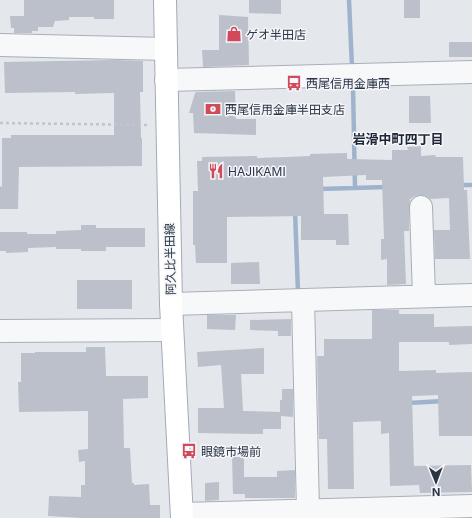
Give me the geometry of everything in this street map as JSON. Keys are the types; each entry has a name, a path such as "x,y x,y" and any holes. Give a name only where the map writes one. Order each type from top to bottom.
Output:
{"main road":[{"name":"阿久比半田線","path":"165,0 171,304 182,516"}],"street":[{"path":"0,45 166,49"},
{"path":"166,80 472,72"},
{"path":"421,207 424,296"},
{"path":"171,304 472,295"},
{"path":"303,300 308,510"},
{"path":"0,330 172,330"},
{"path":"182,516 308,510 472,506"}],"path":[{"path":"0,123 151,125"}],"building":[{"path":"24,0 114,0 114,19 69,17 69,20 55,21 53,27 38,27 38,31 32,31 32,33 14,33 14,28 11,28 10,16 24,16"},
{"path":"249,0 281,0 281,14 249,13"},
{"path":"404,0 420,0 420,18 404,18"},
{"name":"ゲオ半田店","path":"219,15 248,17 249,65 203,67 202,50 219,50"},
{"path":"449,42 472,42 472,57 449,57"},
{"path":"115,60 143,61 143,92 140,92 142,166 19,167 18,209 0,209 0,186 2,187 2,138 11,138 11,135 114,135 114,93 5,93 4,62"},
{"name":"西尾信用金庫半田支店","path":"235,91 236,119 256,119 256,135 194,133 193,113 189,113 195,93"},
{"path":"409,96 430,96 431,123 409,123"},
{"path":"421,146 421,156 435,155 436,157 463,157 464,190 467,190 470,259 435,259 434,230 450,230 449,198 430,199 427,196 415,196 410,199 409,231 404,231 406,284 387,285 387,259 381,260 381,239 384,239 382,180 366,180 366,175 323,177 324,214 348,214 349,245 336,245 336,240 301,240 301,216 227,217 227,263 196,263 195,245 193,245 193,191 198,191 197,161 202,161 202,157 257,156 257,158 347,153 347,159 392,160 392,150 408,150 407,147"},
{"path":"81,225 96,225 96,228 145,228 145,247 106,247 106,251 56,249 56,247 28,248 28,252 6,253 6,251 0,251 0,232 56,234 56,231 81,230"},
{"path":"259,262 260,284 231,284 231,263"},
{"path":"77,280 132,280 132,309 77,309"},
{"path":"372,310 399,310 399,314 434,314 434,327 472,326 472,344 449,345 449,342 399,342 399,371 436,370 436,373 472,372 472,436 439,436 438,395 412,396 414,466 471,465 472,492 420,493 419,485 390,486 389,433 381,434 381,421 353,422 354,489 328,489 327,439 319,439 317,356 324,356 324,339 372,339"},
{"path":"207,315 236,315 235,330 207,329"},
{"path":"291,319 291,336 278,336 278,331 250,330 250,320"},
{"path":"86,347 105,347 106,376 148,376 148,398 123,399 124,448 130,448 132,483 134,483 134,485 149,484 150,505 160,505 160,518 82,518 48,516 49,496 81,497 81,485 85,485 85,461 79,462 78,450 88,449 88,411 19,412 18,382 21,382 21,353 86,352"},
{"path":"264,348 264,374 241,374 243,411 280,412 282,389 293,389 293,417 281,416 281,429 263,429 263,434 198,433 198,408 224,408 221,365 198,367 197,352"},
{"path":"232,457 244,457 244,477 277,477 277,471 295,470 295,498 245,498 245,494 233,494"},
{"path":"219,482 219,500 205,501 205,483"}],"waterway":[{"path":"349,0 352,67"},
{"path":"353,86 355,188"},
{"path":"458,185 472,185"},
{"path":"318,189 388,187"},
{"path":"295,211 298,292"},
{"path":"408,403 444,401"}],"place":[{"name":"ゲオ半田店","path":"234,34"},
{"name":"西尾信用金庫西","path":"294,83"},
{"name":"西尾信用金庫半田支店","path":"213,109"},
{"name":"HAJIKAMI","path":"216,171"},
{"name":"眼鏡市場前","path":"189,451"}],"district":[{"name":"岩滑中町四丁目","path":"398,139"}]}
